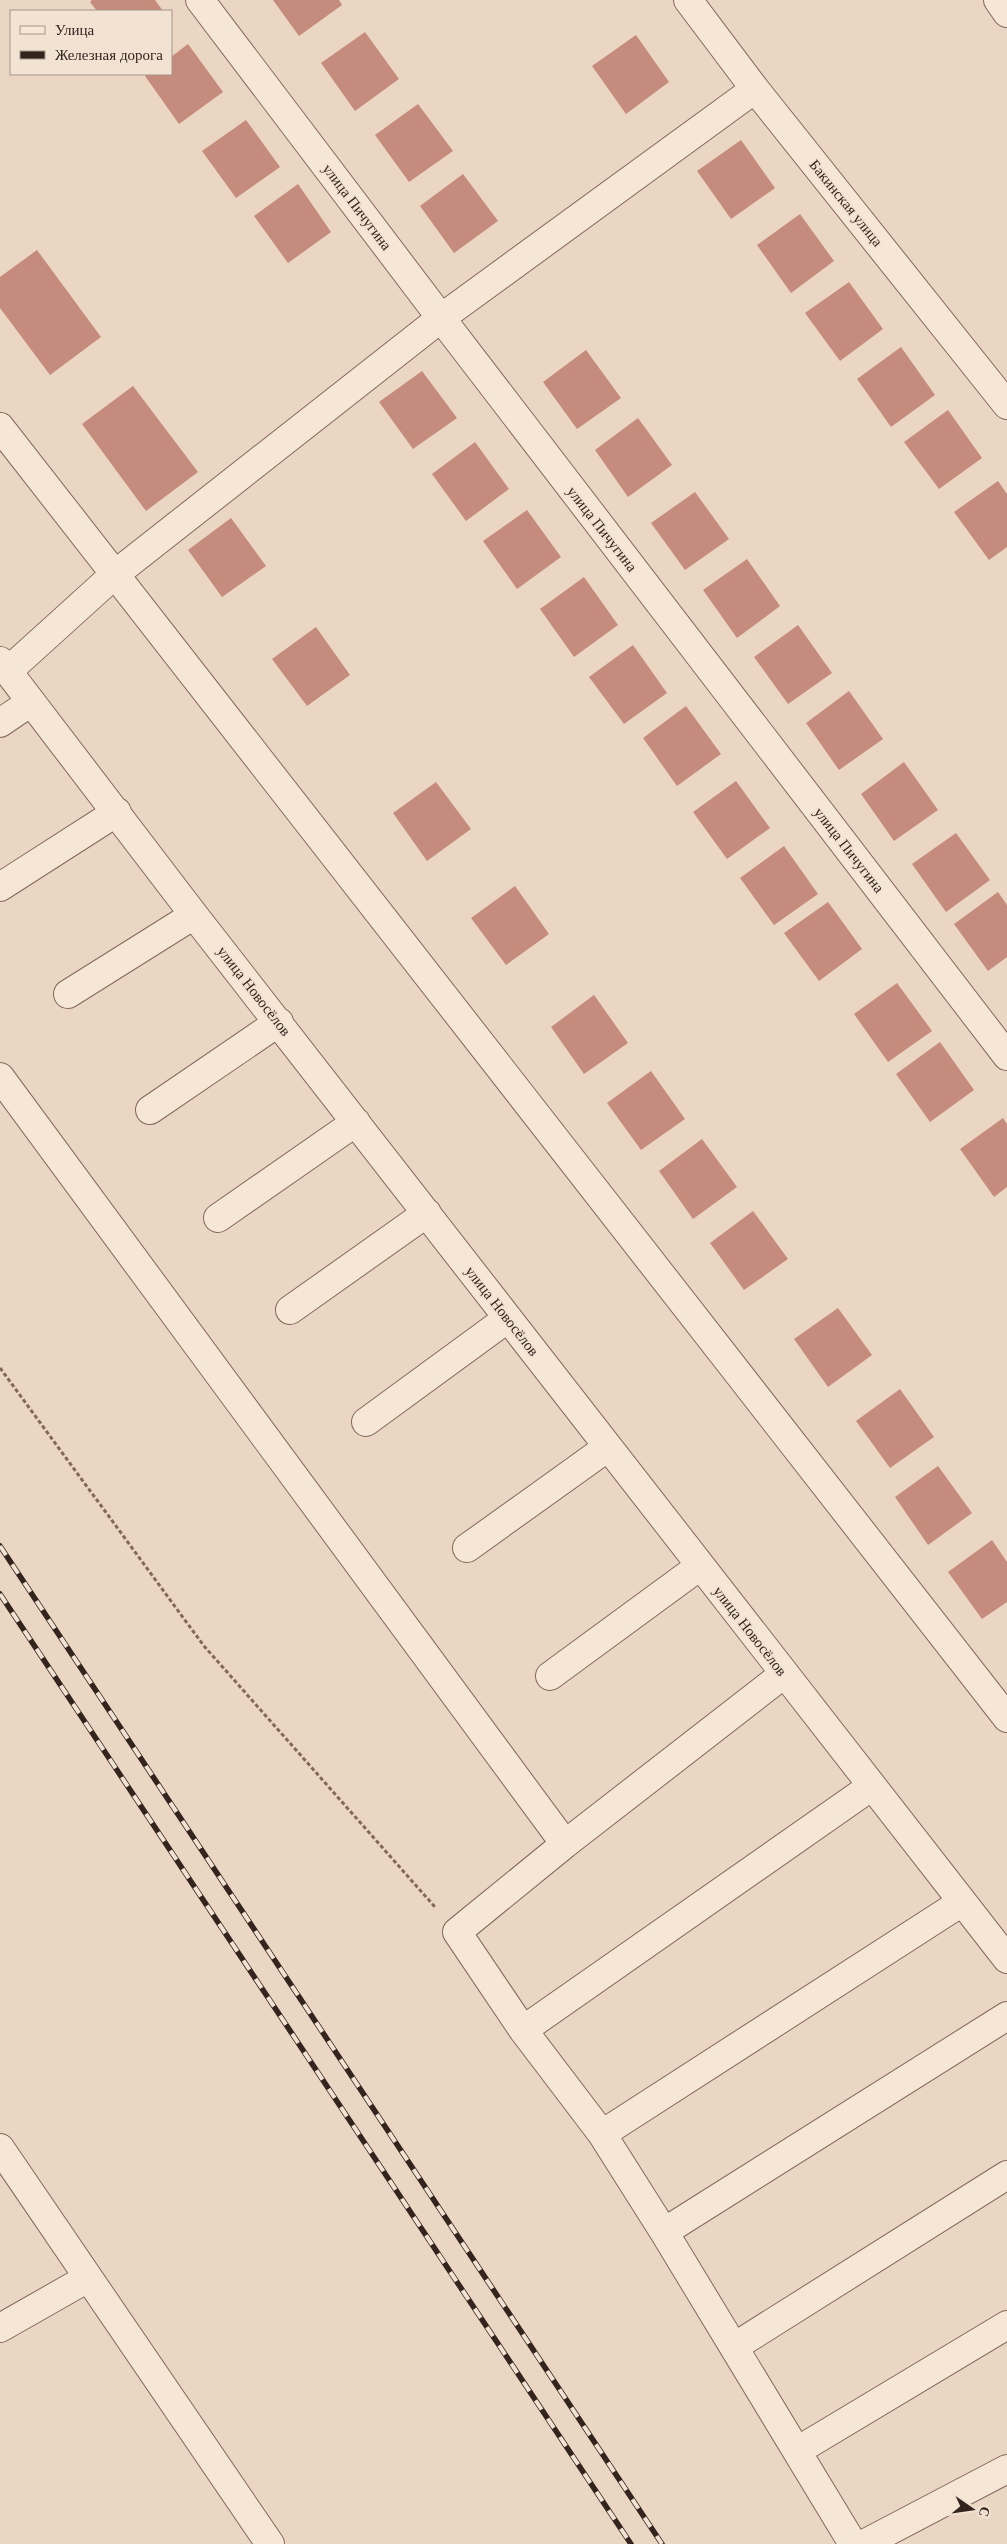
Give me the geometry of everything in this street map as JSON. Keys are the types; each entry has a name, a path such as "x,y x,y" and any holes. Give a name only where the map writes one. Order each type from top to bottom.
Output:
{"street":[{"name":"улица Пичугина","path":"200,0 441,318 1007,1056"},
{"name":"Бакинская улица","path":"688,0 755,89 1007,405"},
{"path":"998,0 1007,13"},
{"path":"4,666 114,575 441,318 755,89"},
{"path":"0,427 1007,1718"},
{"name":"улица Новосёлов","path":"4,666 194,915 280,1022 700,1566 1007,1958"},
{"path":"0,723 31,702"},
{"path":"0,887 117,812"},
{"path":"68,994 194,915"},
{"path":"150,1110 280,1022"},
{"path":"0,1077 565,1844"},
{"path":"218,1218 356,1122"},
{"path":"290,1310 427,1213"},
{"path":"366,1422 508,1318"},
{"path":"467,1548 608,1447"},
{"path":"550,1676 700,1566"},
{"path":"784,1674 565,1844 457,1932 523,2030 602,2134 664,2232 853,2544"},
{"path":"523,2030 872,1786"},
{"path":"602,2134 962,1902"},
{"path":"664,2232 1007,2016"},
{"path":"0,2148 270,2544"},
{"path":"734,2347 1007,2175"},
{"path":"0,2328 88,2278"},
{"path":"797,2451 1007,2325"},
{"path":"864,2544 1007,2469"}],"path":[{"path":"0,1368 204,1646 457,1932"}],"building":[{"path":"92,0 155,0 162,10 96,10 90,2"},
{"path":"273,0 339,0 342,5 299,36"},
{"path":"365,32 399,79 355,111 321,63"},
{"path":"636,35 669,82 626,114 592,66"},
{"path":"188,44 223,92 179,124 145,76 172,75 172,56"},
{"path":"418,104 453,151 409,182 375,135"},
{"path":"246,120 280,167 236,198 202,151"},
{"path":"741,140 775,188 731,219 697,171"},
{"path":"463,174 498,221 454,253 420,206"},
{"path":"298,184 331,232 288,263 254,216"},
{"path":"800,214 834,261 791,293 757,245"},
{"path":"37,250 101,337 50,375 0,308 0,277"},
{"path":"849,282 883,329 840,361 805,313"},
{"path":"901,347 935,395 891,427 857,379"},
{"path":"586,350 621,398 577,429 543,382"},
{"path":"422,371 457,418 413,449 379,402"},
{"path":"133,386 198,472 146,511 82,424"},
{"path":"948,410 982,458 939,489 904,442"},
{"path":"638,418 672,465 628,497 595,450"},
{"path":"475,442 509,489 466,521 432,474"},
{"path":"998,481 1007,494 1007,547 989,560 954,512"},
{"path":"695,492 729,539 685,570 651,523"},
{"path":"527,510 561,557 517,589 483,541"},
{"path":"231,518 266,566 222,597 188,550"},
{"path":"747,559 780,606 737,638 703,590"},
{"path":"584,577 618,625 574,657 540,609"},
{"path":"798,625 832,673 788,704 754,657"},
{"path":"316,627 350,675 307,706 272,659"},
{"path":"633,645 667,693 624,724 589,677"},
{"path":"849,691 883,739 839,770 806,723"},
{"path":"686,706 721,754 677,786 643,738"},
{"path":"904,762 938,810 894,841 861,794"},
{"path":"736,781 770,828 727,859 693,812"},
{"path":"436,782 471,829 427,861 393,813"},
{"path":"956,833 990,880 946,912 912,864"},
{"path":"784,846 818,894 774,925 740,878"},
{"path":"515,886 549,934 506,965 471,918"},
{"path":"998,892 1007,905 1007,957 988,971 954,924"},
{"path":"828,902 862,949 819,981 784,933"},
{"path":"897,983 932,1031 888,1062 854,1014"},
{"path":"594,995 628,1043 584,1074 551,1027"},
{"path":"940,1042 974,1090 930,1122 896,1074"},
{"path":"651,1071 685,1119 641,1150 607,1103"},
{"path":"1003,1118 1007,1124 1007,1187 994,1197 960,1149"},
{"path":"702,1139 737,1187 693,1219 659,1171"},
{"path":"753,1211 788,1259 744,1290 710,1243"},
{"path":"838,1308 872,1355 828,1387 794,1339"},
{"path":"900,1389 934,1437 890,1468 856,1421"},
{"path":"938,1466 972,1513 928,1545 895,1497"},
{"path":"992,1540 1007,1562 1007,1602 982,1619 948,1572"}],"railway":[{"path":"0,1546 662,2544"},
{"path":"0,1594 631,2544"}]}
